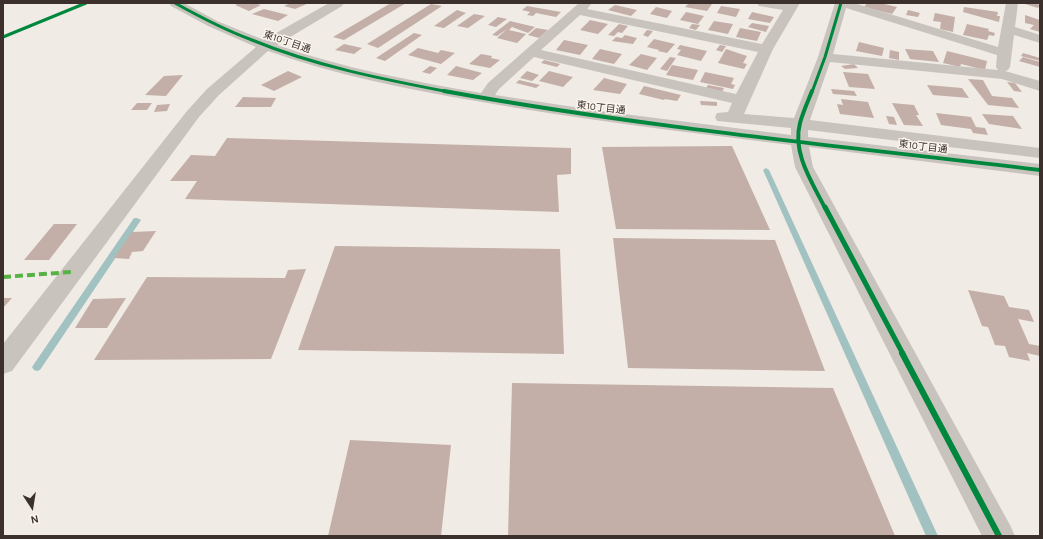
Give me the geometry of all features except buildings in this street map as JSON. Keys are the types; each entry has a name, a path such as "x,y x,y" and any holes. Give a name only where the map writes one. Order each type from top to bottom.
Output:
{"street":[{"name":"東10丁目通","path":"175,3 224,29 318,63 428,88 566,112 799,133 1040,170"},
{"path":"3,364 193,114 213,92 266,45 338,3"},
{"path":"736,118 741,100 766,50 793,6 763,3"},
{"path":"999,536 804,167 799,133 841,3 1004,53"},
{"path":"1003,75 1004,53 1012,3"},
{"path":"485,98 493,86 582,7 766,50"},
{"path":"1008,29 1040,39"},
{"path":"531,52 741,100"},
{"path":"825,56 1003,75 1040,86"},
{"path":"510,102 620,107 736,118 799,133 1040,153"}],"waterway":[{"path":"766,170 932,536"},
{"path":"37,367 137,220"}],"marked path":[{"path":"3,277 71,272"}],"cycle path":[{"path":"3,37 86,3"},
{"path":"175,3 252,41 292,55 334,67 417,86 501,101 600,116 1040,170"},
{"path":"841,3 825,57 800,124 799,141 804,167 999,536"}]}
